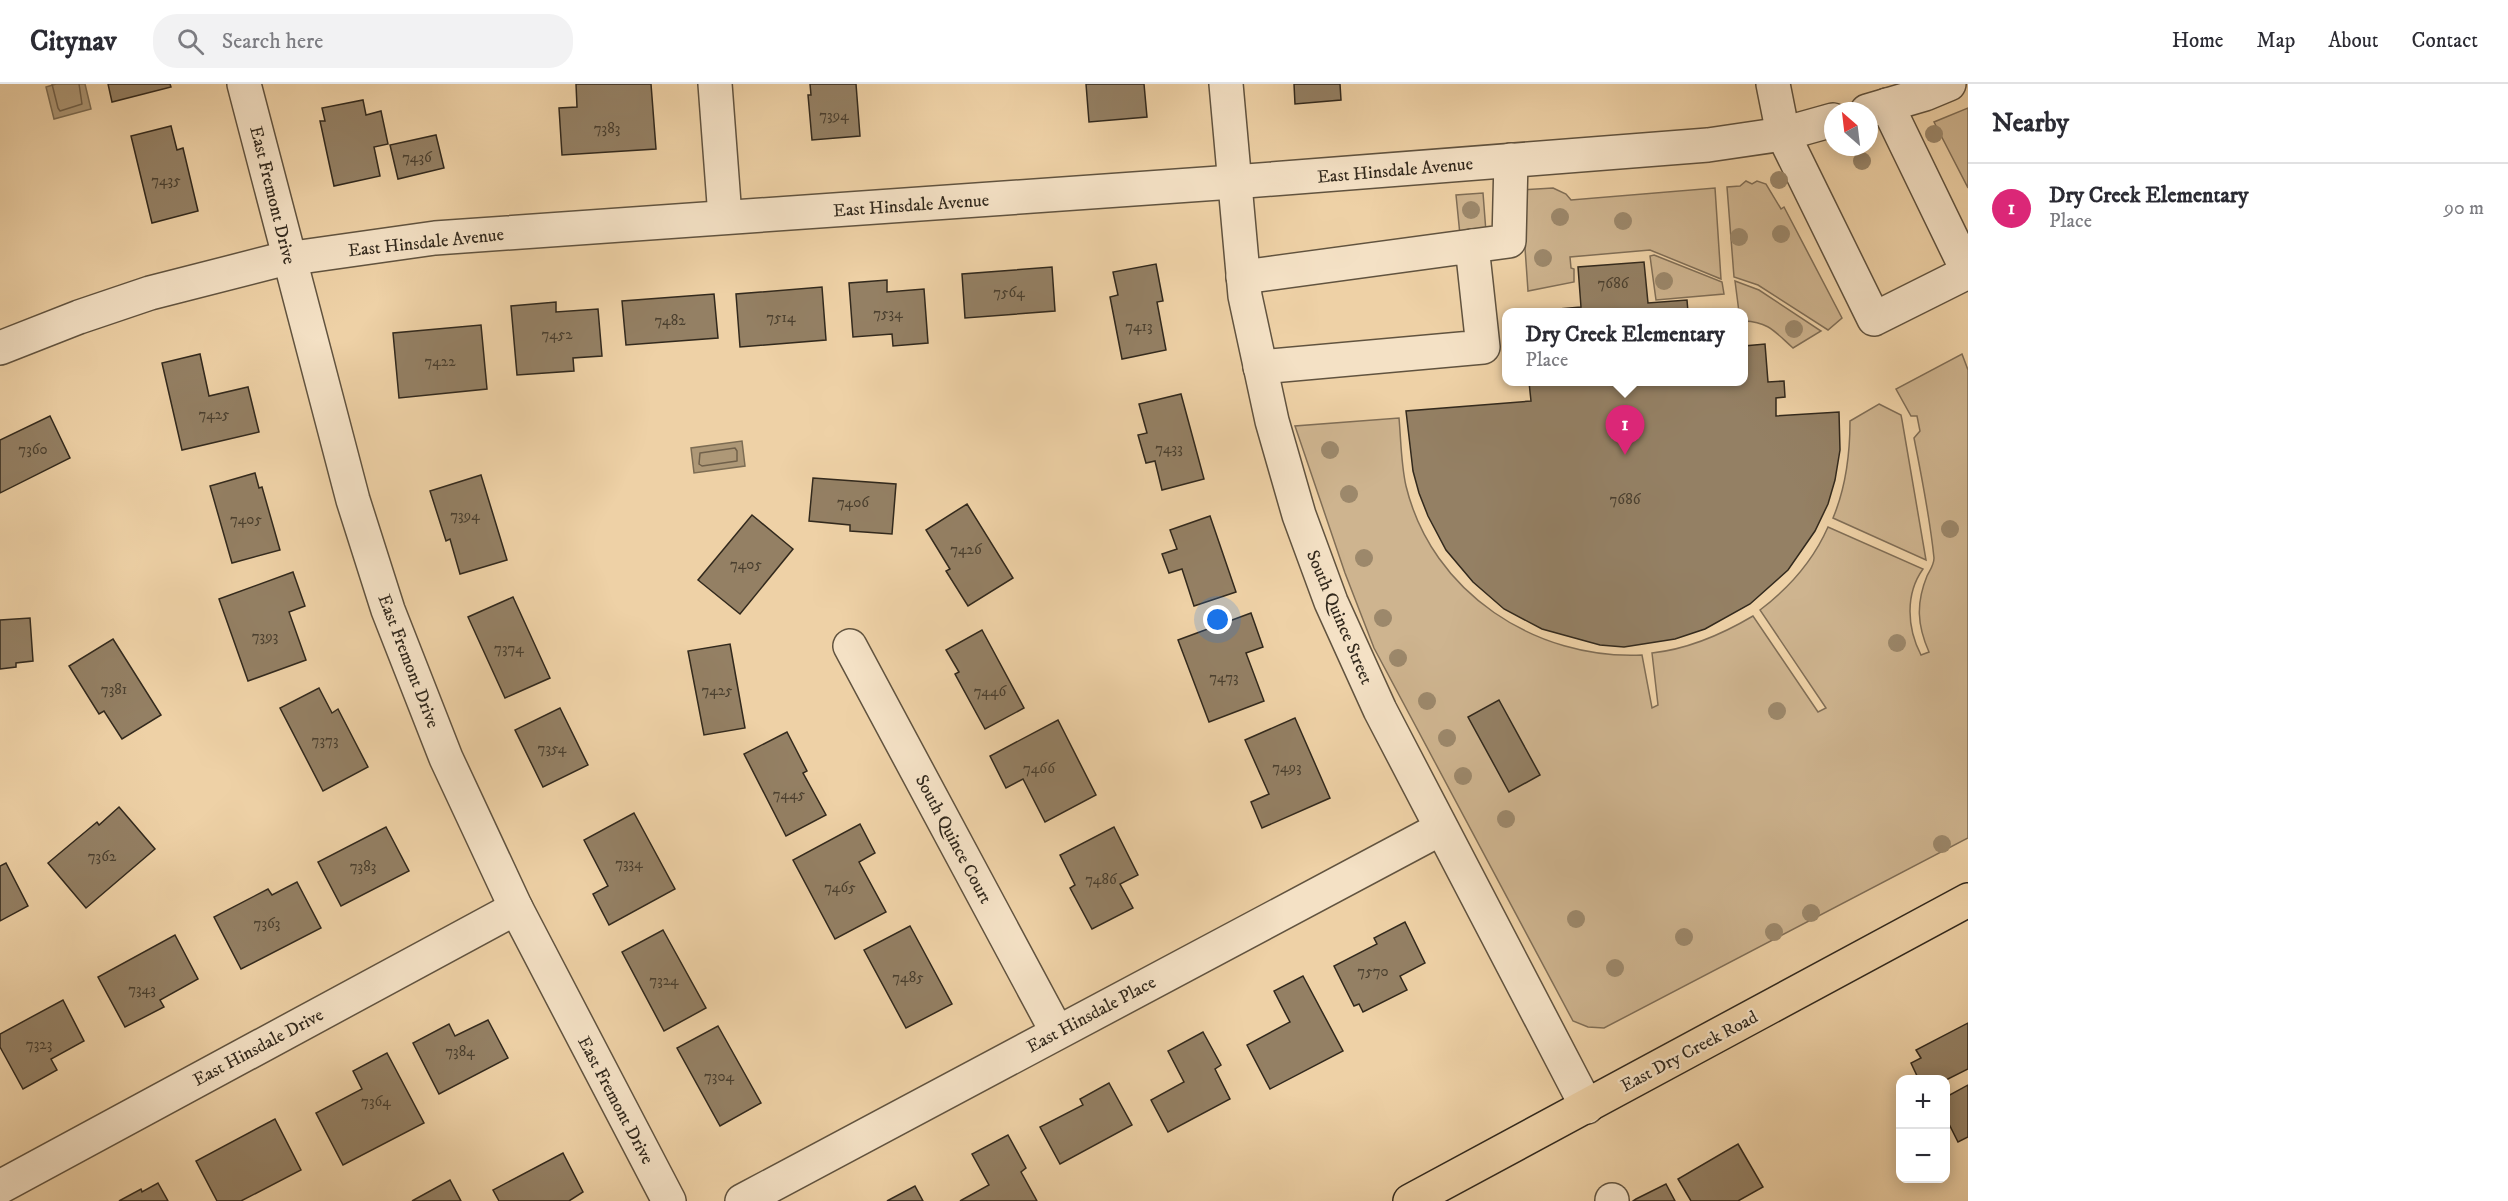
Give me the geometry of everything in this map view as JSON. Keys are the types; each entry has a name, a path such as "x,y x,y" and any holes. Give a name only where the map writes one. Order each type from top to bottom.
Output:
{"main road":[{"name":"East Dry Creek Road","path":"1410,1201 1968,900"}],"street":[{"name":"East Fremont Drive","path":"244,84 353,501 388,610 446,758 516,908 669,1201"},
{"path":"715,84 725,217"},
{"name":"South Quince Street","path":"1226,84 1243,277 1272,421 1299,515 1331,602 1380,710 1440,829 1587,1107"},
{"path":"1773,84 1783,134 1874,319 1968,272 1878,112"},
{"path":"1878,107 1925,94 1949,84"},
{"name":"East Hinsdale Avenue","path":"0,348 79,317 150,293 289,259 435,238 1233,182 1708,145 1783,134 1824,123"},
{"path":"1243,277 1509,241 1510,160"},
{"path":"1260,367 1483,347 1473,246"},
{"name":"South Quince Court","path":"850,646 1057,1032"},
{"name":"East Hinsdale Place","path":"742,1201 1440,829"},
{"name":"East Hinsdale Drive","path":"0,1186 516,908"}],"shaded area":[{"path":"1968,108 1968,188 1934,122"},
{"path":"1746,181 1752,184 1757,181 1766,184 1781,209 1784,207 1842,318 1828,330 1758,285 1734,277 1727,187 1740,186"},
{"path":"1553,188 1566,194 1571,200 1715,188 1721,279 1650,250 1570,257 1571,268 1574,269 1574,282 1528,291 1521,190"},
{"path":"1483,193 1486,232 1460,235 1456,195"},
{"path":"1654,255 1722,282 1724,294 1656,300 1650,256"},
{"path":"1735,281 1759,290 1821,331 1793,348 1766,326 1748,321 1748,308 1738,308"},
{"path":"1962,354 1968,370 1968,838 1604,1028 1588,1027 1573,1021 1374,648 1345,573 1295,426 1399,418 1404,478 1419,524 1439,558 1464,588 1494,612 1528,632 1564,646 1602,654 1642,655 1652,708 1658,705 1652,653 1704,640 1753,616 1818,712 1826,708 1760,610 1781,593 1799,573 1815,551 1828,527 1923,569 1913,589 1910,611 1916,645 1921,655 1929,652 1922,633 1919,614 1923,586 1934,558 1914,438 1920,431 1917,416 1911,416 1896,389"},
{"path":"1879,404 1901,415 1926,560 1833,518 1846,471 1850,421"}],"water":[{"path":"56,84 85,84 91,109 54,119 46,87"},
{"path":"742,441 745,466 694,473 691,448"}],"building":[{"path":"108,84 170,84 171,87 112,102"},
{"path":"576,84 651,84 656,149 562,155 559,108 577,107"},
{"path":"810,84 856,84 860,136 812,140 808,95 811,95"},
{"path":"1086,84 1144,84 1147,117 1089,122"},
{"path":"1294,84 1340,84 1341,100 1295,104"},
{"path":"363,100 366,115 381,111 388,144 374,147 380,176 334,186 320,121 325,121 322,108"},
{"path":"171,126 177,150 183,148 198,211 152,223 131,136"},
{"path":"436,135 444,168 398,179 390,145"},
{"path":"1644,262 1648,303 1687,300 1688,308 1570,308 1581,307 1578,267"},
{"path":"1156,264 1163,301 1157,302 1166,350 1122,359 1110,297 1118,295 1113,272"},
{"path":"1052,267 1055,311 965,318 962,274"},
{"path":"887,280 887,292 924,289 928,343 893,346 892,334 853,337 849,283"},
{"path":"822,287 826,340 740,347 736,294"},
{"path":"714,294 718,338 626,345 622,301"},
{"path":"556,302 556,312 598,309 602,356 573,358 574,371 517,375 511,306"},
{"path":"481,325 487,389 399,398 393,333"},
{"path":"1765,344 1768,382 1784,381 1785,397 1776,398 1776,416 1839,412 1840,450 1828,504 1815,531 1788,570 1750,604 1705,629 1675,639 1624,647 1600,645 1542,629 1504,609 1473,582 1446,550 1419,493 1413,471 1406,411 1531,401 1529,386 1748,386 1748,346"},
{"path":"200,354 209,396 248,387 259,432 182,450 162,363"},
{"path":"1181,394 1204,479 1162,490 1155,461 1146,463 1138,435 1147,433 1139,404"},
{"path":"50,416 70,458 0,493 0,440"},
{"path":"255,473 259,488 262,487 280,550 232,563 210,486"},
{"path":"481,475 507,560 460,574 450,539 446,541 430,491"},
{"path":"813,478 896,484 892,534 850,531 850,525 809,521"},
{"path":"967,504 1013,578 968,606 946,571 950,569 926,530"},
{"path":"752,515 793,549 740,614 698,580"},
{"path":"1210,516 1236,592 1194,606 1182,569 1169,573 1162,554 1177,549 1170,530"},
{"path":"293,572 305,606 289,612 306,660 248,681 219,599"},
{"path":"513,597 550,678 505,698 468,617"},
{"path":"1251,613 1263,647 1246,653 1264,701 1209,722 1178,640"},
{"path":"30,618 33,661 16,663 16,667 0,669 0,620"},
{"path":"982,630 1024,708 985,729 955,674 959,672 946,650"},
{"path":"113,639 161,715 122,739 104,711 99,714 69,666"},
{"path":"730,644 745,728 704,735 688,651"},
{"path":"319,688 332,713 338,709 368,767 323,791 280,708"},
{"path":"1499,700 1540,775 1509,792 1468,717"},
{"path":"560,708 588,765 543,787 515,730"},
{"path":"1295,718 1330,798 1262,828 1251,802 1269,794 1245,740"},
{"path":"1058,720 1096,795 1045,822 1023,779 1006,788 990,756"},
{"path":"787,732 807,771 803,773 826,815 786,836 744,754"},
{"path":"119,807 155,849 86,908 48,863 97,822 99,825"},
{"path":"634,813 675,889 609,925 593,894 608,886 584,840"},
{"path":"860,824 875,853 859,862 886,912 835,939 793,860"},
{"path":"386,827 409,871 341,906 318,862"},
{"path":"1114,827 1138,875 1120,884 1133,908 1092,929 1070,888 1075,885 1060,855"},
{"path":"6,863 28,906 0,921 0,866"},
{"path":"297,882 321,928 241,969 214,917 268,889 272,895"},
{"path":"1405,922 1425,963 1400,976 1407,990 1363,1012 1359,1004 1354,1006 1334,966 1377,944 1374,938"},
{"path":"910,926 952,1004 906,1028 864,950"},
{"path":"663,930 706,1008 664,1031 622,952"},
{"path":"175,935 198,979 160,1000 164,1007 125,1027 98,977"},
{"path":"1303,976 1343,1051 1270,1089 1247,1045 1290,1022 1274,991"},
{"path":"63,1000 84,1041 51,1059 57,1070 23,1089 0,1047 0,1034"},
{"path":"488,1020 508,1058 439,1094 413,1043 449,1024 455,1036"},
{"path":"1968,1023 1968,1069 1950,1078 1950,1075 1917,1075 1911,1063 1921,1058 1916,1050"},
{"path":"718,1026 761,1103 720,1126 677,1048"},
{"path":"1203,1032 1221,1065 1215,1069 1230,1099 1168,1132 1151,1100 1184,1082 1168,1051"},
{"path":"387,1053 424,1123 343,1165 316,1113 362,1089 353,1071"},
{"path":"1109,1083 1132,1125 1060,1164 1040,1127 1083,1105 1080,1099"},
{"path":"1968,1085 1968,1137 1958,1142 1950,1126 1950,1095"},
{"path":"275,1119 301,1170 241,1201 217,1201 196,1161"},
{"path":"1008,1135 1026,1168 1021,1172 1037,1201 960,1201 989,1185 972,1154"},
{"path":"1738,1144 1763,1187 1738,1201 1691,1201 1678,1179"},
{"path":"563,1153 583,1192 569,1201 499,1201 493,1190"},
{"path":"450,1180 461,1201 412,1201"},
{"path":"158,1183 168,1201 119,1201 141,1189 142,1192"},
{"path":"1666,1184 1675,1201 1633,1201 1636,1199"},
{"path":"915,1186 923,1201 887,1201"}],"place":[{"name":"Dry Creek Elementary","path":"1625,455"}]}
